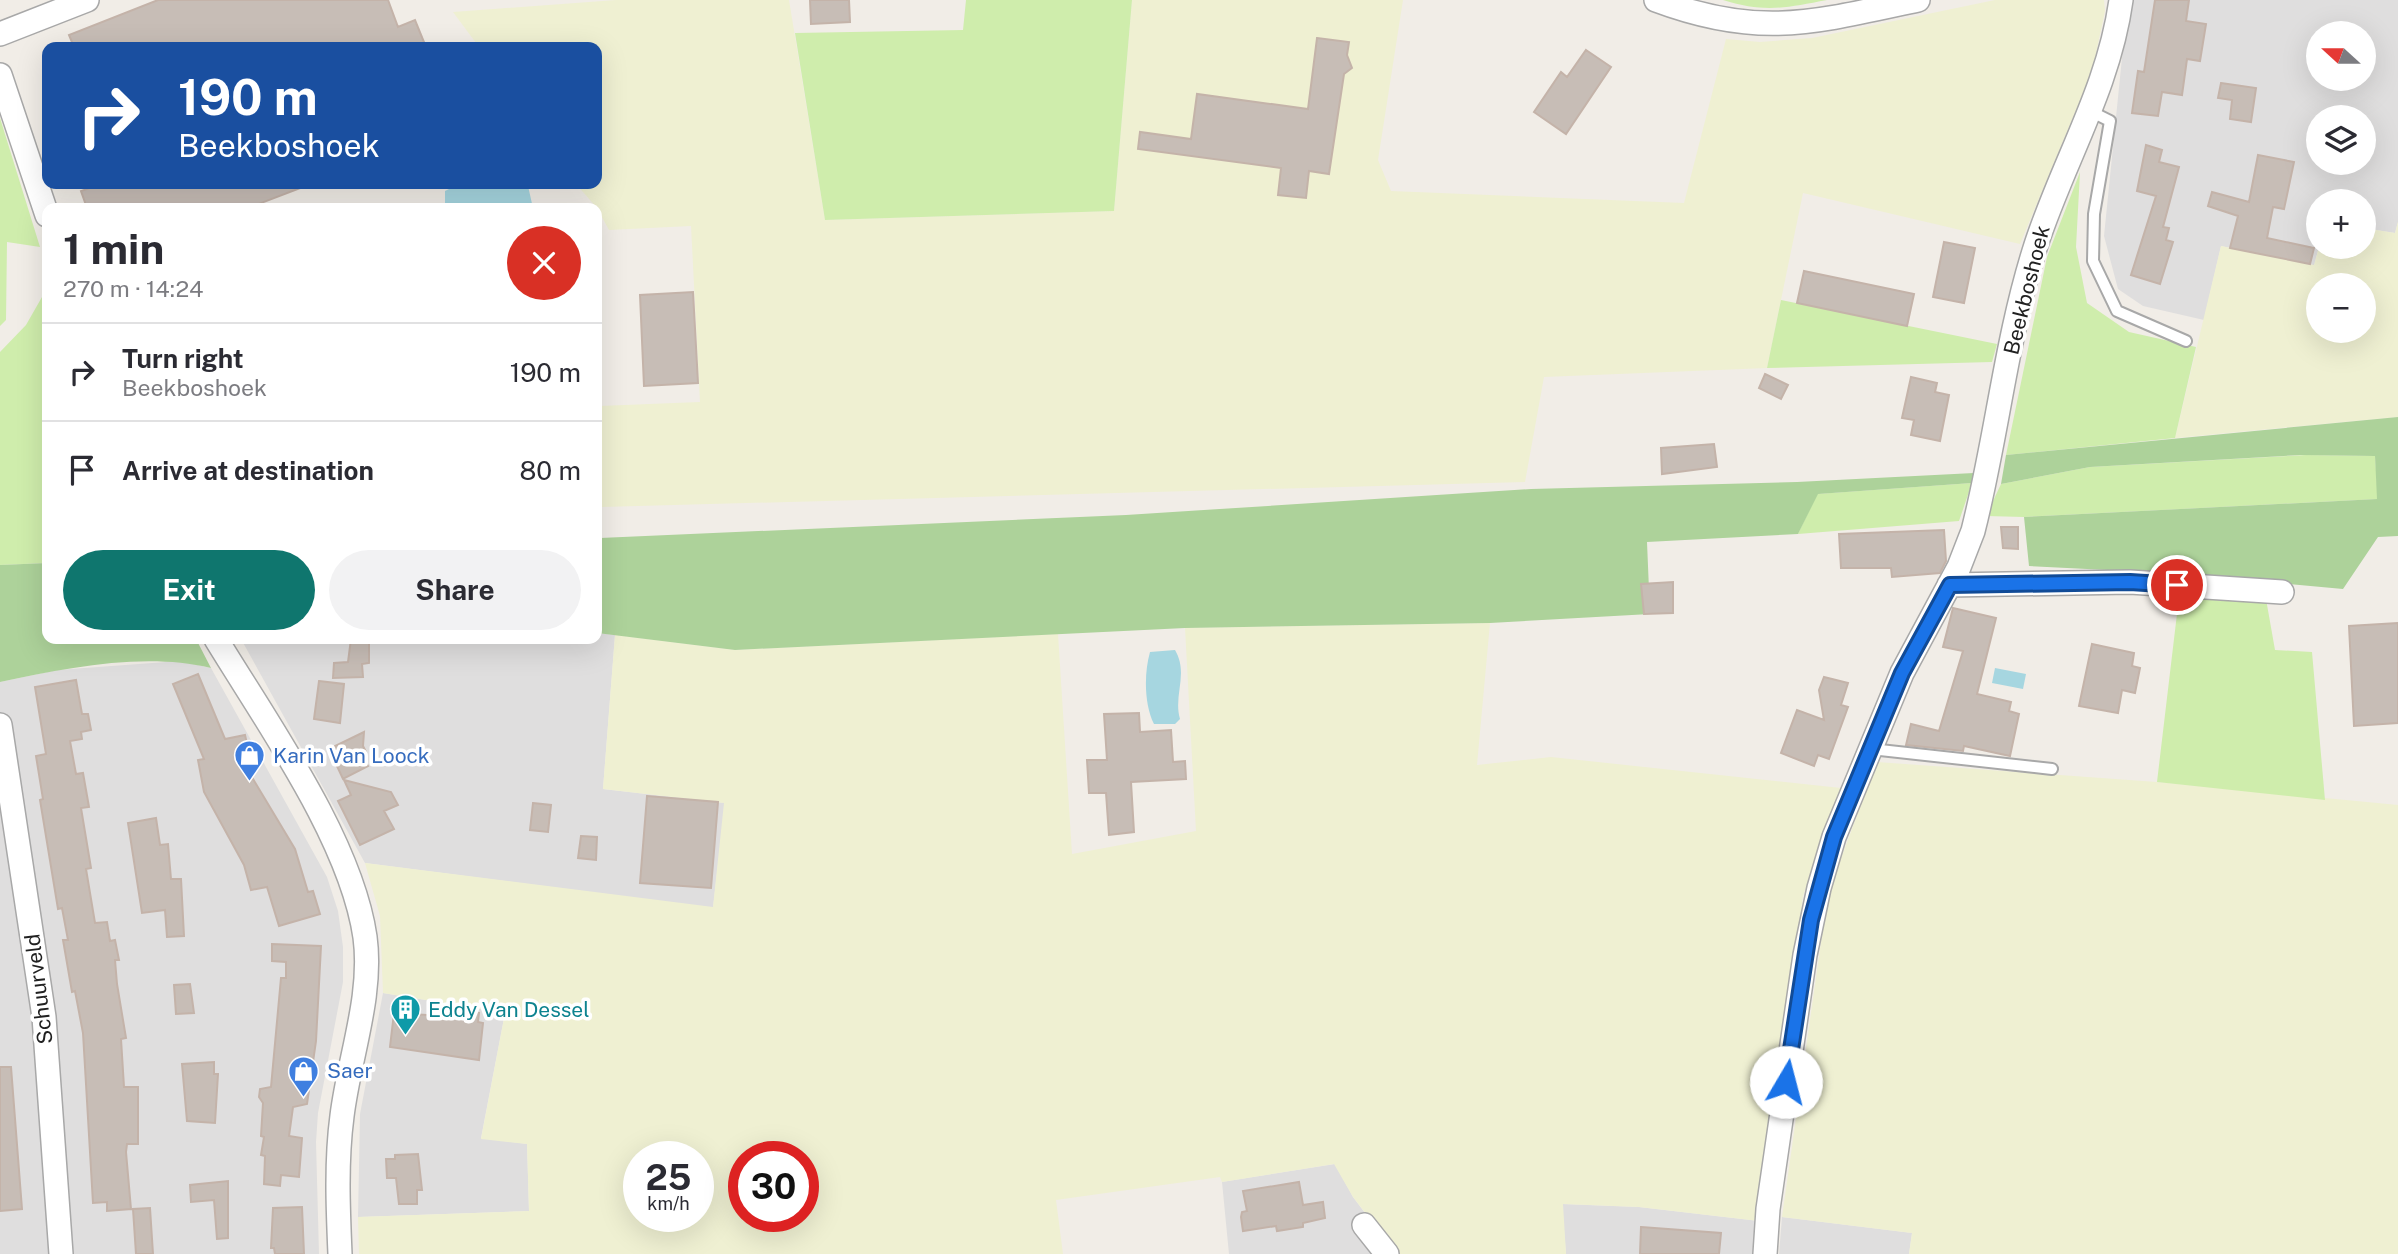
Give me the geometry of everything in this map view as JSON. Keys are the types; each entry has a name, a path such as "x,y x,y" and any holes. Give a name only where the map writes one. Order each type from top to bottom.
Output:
{"street":[{"path":"0,34 87,0"},
{"path":"1656,0 1715,19 1779,25 1814,23 1918,0"},
{"name":"Beekboshoek","path":"1765,1254 1768,1209 1811,920 1834,837 1914,648 1950,585 1973,531 2035,247 2056,189 2092,112 2109,60 2121,0"},
{"path":"0,75 43,203"},
{"path":"1950,585 2130,582 2282,592"},
{"path":"219,644 297,771 350,876 365,938 364,987 341,1117 338,1200 340,1254"},
{"name":"Schuurveld","path":"0,725 44,1017 61,1254"},
{"path":"1364,1225 1387,1254"}],"lane":[{"path":"2092,112 2110,121 2094,214 2093,261 2117,311 2186,341"},
{"path":"1871,749 2052,769"}],"shaded area":[{"path":"2131,0 2398,0 2398,222 2395,233 2376,230 2376,189 2306,189 2306,259 2316,259 2314,266 2221,246 2204,320 2143,306 2118,289 2104,236 2123,48"},
{"path":"602,634 615,635 603,789 725,803 713,908 365,863 244,644 602,644"},
{"path":"180,661 211,668 327,877 338,911 343,947 343,982 318,1113 316,1142 319,1254 0,1254 0,682 57,670"},
{"path":"383,993 505,1013 481,1138 527,1144 529,1211 358,1217 360,1114"},
{"path":"1335,1164 1353,1197 1368,1217 1381,1254 1229,1254 1222,1182"},
{"path":"1562,1204 1639,1207 1759,1221 1757,1254 1566,1254"},
{"path":"1782,1217 1912,1233 1909,1254 1779,1254"}],"green space":[{"path":"616,0 789,0 825,220 1114,211 1132,0 1403,0 1378,160 1391,191 1684,203 1726,39 1760,42 1812,38 1995,0 2104,0 2105,11 2092,72 2020,244 1803,193 1767,368 1544,377 1525,482 602,507 602,406 700,402 691,226 609,230 602,217 602,203 593,203 580,189 602,189 602,42 475,42 453,12"},
{"path":"966,0 1132,0 1114,211 825,220 795,33 963,30"},
{"path":"1723,0 1827,0 1763,8"},
{"path":"0,118 40,247 7,242 6,320 0,326"},
{"path":"2080,172 2076,247 2087,303 2129,332 2196,347 2175,438 2006,455 2047,257"},
{"path":"2398,222 2398,417 2175,438 2221,246 2314,265 2316,259 2376,259 2376,230 2395,233"},
{"path":"42,297 42,563 0,565 0,352 26,325"},
{"path":"1781,300 1997,344 1992,362 1767,368"},
{"path":"2398,417 2398,536 2378,537 2343,589 2167,573 2029,566 2024,517 2377,499 2375,456 2300,455 2090,467 2001,484 2006,455"},
{"path":"2306,455 2375,456 2378,499 2024,517 1986,516 2001,484 2090,467"},
{"path":"1974,473 1972,483 1818,494 1798,534 1647,542 1650,614 1490,623 1185,628 735,650 602,634 602,538 1126,515 1531,489 1797,482"},
{"path":"1972,483 1959,521 1798,534 1817,494"},
{"path":"42,563 42,644 199,644 211,668 159,661 132,662 79,667 0,682 0,565"},
{"path":"2179,597 2266,599 2275,650 2312,652 2325,800 2157,782"},
{"path":"1490,623 1477,765 1551,757 1841,788 1803,896 1759,1221 1639,1207 1563,1204 1566,1254 1397,1254 1353,1197 1334,1164 1222,1182 1220,1177 1056,1200 1063,1254 359,1254 358,1217 529,1211 527,1144 481,1139 505,1013 383,993 380,916 365,863 713,907 724,803 603,789 615,635 735,650 1058,634 1072,854 1196,831 1185,628"},
{"path":"1877,762 2157,782 2398,805 2398,1254 1909,1254 1912,1233 1782,1217 1828,893"}],"water":[{"path":"529,189 532,203 445,203 445,191"},
{"path":"1175,650 1181,668 1178,701 1180,719 1175,724 1154,724 1148,707 1146,688 1150,652"},
{"path":"1995,668 2026,674 2023,689 1992,683"}],"building":[{"path":"158,0 388,0 398,27 415,20 424,42 72,42 69,35"},
{"path":"810,0 849,0 850,22 811,24"},
{"path":"2155,0 2189,0 2186,21 2206,24 2200,61 2187,59 2182,95 2162,92 2158,116 2132,113 2138,71 2144,72"},
{"path":"1317,38 1349,42 1347,55 1352,68 1344,74 1329,174 1309,171 1306,198 1278,195 1281,168 1138,149 1140,132 1191,139 1197,94 1308,109"},
{"path":"1586,50 1611,67 1566,134 1534,112 1561,72 1567,77"},
{"path":"2221,83 2256,88 2251,122 2230,119 2232,100 2218,98"},
{"path":"2146,145 2162,150 2159,162 2179,167 2163,227 2169,228 2166,240 2173,242 2160,284 2131,275 2156,196 2137,191"},
{"path":"2258,155 2294,162 2284,209 2273,207 2267,238 2306,246 2306,259 2311,259 2310,264 2230,248 2238,216 2208,206 2212,192 2249,202"},
{"path":"298,189 261,203 85,203 81,191"},
{"path":"1944,242 1975,248 1964,303 1933,297"},
{"path":"1804,271 1914,294 1907,326 1797,303"},
{"path":"693,292 698,383 644,386 640,295"},
{"path":"1765,374 1788,385 1781,399 1759,388"},
{"path":"1911,377 1937,383 1935,392 1949,395 1940,441 1911,435 1914,420 1902,418"},
{"path":"1714,444 1717,467 1662,474 1661,448"},
{"path":"2001,527 2018,527 2018,549 2003,548"},
{"path":"1944,530 1946,561 1940,573 1892,577 1891,568 1841,568 1839,534"},
{"path":"1673,582 1673,613 1644,614 1641,584"},
{"path":"1953,608 1996,618 1977,694 2011,702 2009,711 2019,714 2010,756 1964,746 1963,751 1906,745 1911,724 1939,731 1963,651 1943,647"},
{"path":"2398,623 2398,723 2354,726 2349,626"},
{"path":"350,644 369,644 369,663 362,664 363,677 333,678 334,663 348,662"},
{"path":"2092,644 2134,653 2132,666 2140,668 2135,693 2122,690 2118,713 2079,706"},
{"path":"198,674 225,739 245,735 251,762 244,764 295,849 308,892 313,891 320,914 279,926 267,887 251,890 244,865 204,792 198,760 204,759 173,684"},
{"path":"1824,677 1848,683 1841,705 1848,707 1829,759 1818,755 1814,766 1781,753 1797,710 1824,720 1819,690"},
{"path":"76,680 82,714 88,714 91,730 81,732 82,739 70,741 76,774 83,773 89,807 81,808 91,868 86,869 95,923 107,922 110,941 115,940 119,960 115,960 126,1038 121,1039 124,1087 138,1087 138,1144 127,1144 126,1152 131,1209 107,1211 107,1202 93,1203 83,1033 75,991 72,992 63,940 68,940 62,908 58,909 40,800 43,799 36,756 46,754 35,687"},
{"path":"319,681 344,684 340,723 314,719"},
{"path":"1139,713 1140,732 1171,730 1173,762 1185,761 1186,779 1131,782 1134,832 1109,835 1106,793 1089,793 1087,760 1107,760 1104,714"},
{"path":"364,732 363,746 366,752 362,755 368,766 343,779 329,749"},
{"path":"344,780 391,792 398,805 384,811 394,829 360,845 338,801 351,795"},
{"path":"647,796 718,802 711,888 640,883"},
{"path":"533,803 551,805 548,832 530,830"},
{"path":"156,818 160,845 168,844 171,879 181,879 184,936 167,937 165,910 142,913 128,823"},
{"path":"581,836 597,837 596,860 578,858"},
{"path":"272,944 321,946 316,1041 307,1104 293,1107 289,1136 302,1138 299,1177 281,1175 280,1186 264,1184 265,1156 261,1155 264,1137 261,1136 263,1103 259,1097 260,1089 271,1087 281,978 286,978 286,962 272,961"},
{"path":"190,984 194,1013 176,1014 174,985"},
{"path":"461,1011 479,1013 478,1022 483,1023 479,1060 390,1047 394,1013 461,1017"},
{"path":"214,1062 214,1074 218,1074 215,1123 187,1121 182,1064"},
{"path":"0,1067 11,1067 22,1209 0,1211"},
{"path":"418,1154 422,1190 417,1190 417,1204 399,1204 396,1178 387,1178 386,1159 395,1159 395,1155"},
{"path":"228,1181 228,1238 217,1239 214,1200 191,1202 190,1185"},
{"path":"1299,1182 1303,1205 1323,1202 1325,1218 1303,1223 1303,1227 1277,1231 1276,1226 1243,1231 1242,1212 1247,1211 1243,1191"},
{"path":"302,1207 304,1254 275,1254 274,1248 271,1248 273,1208"},
{"path":"150,1208 153,1254 136,1254 133,1209"},
{"path":"1641,1227 1721,1233 1719,1254 1640,1254"}],"place":[{"name":"Karin Van Loock","path":"250,783"},
{"name":"Eddy Van Dessel","path":"405,1037"},
{"name":"Saer","path":"304,1098"}],"route":[{"path":"1786,1082 1811,920 1834,837 1902,673 1950,585 2130,582 2177,585"}]}
